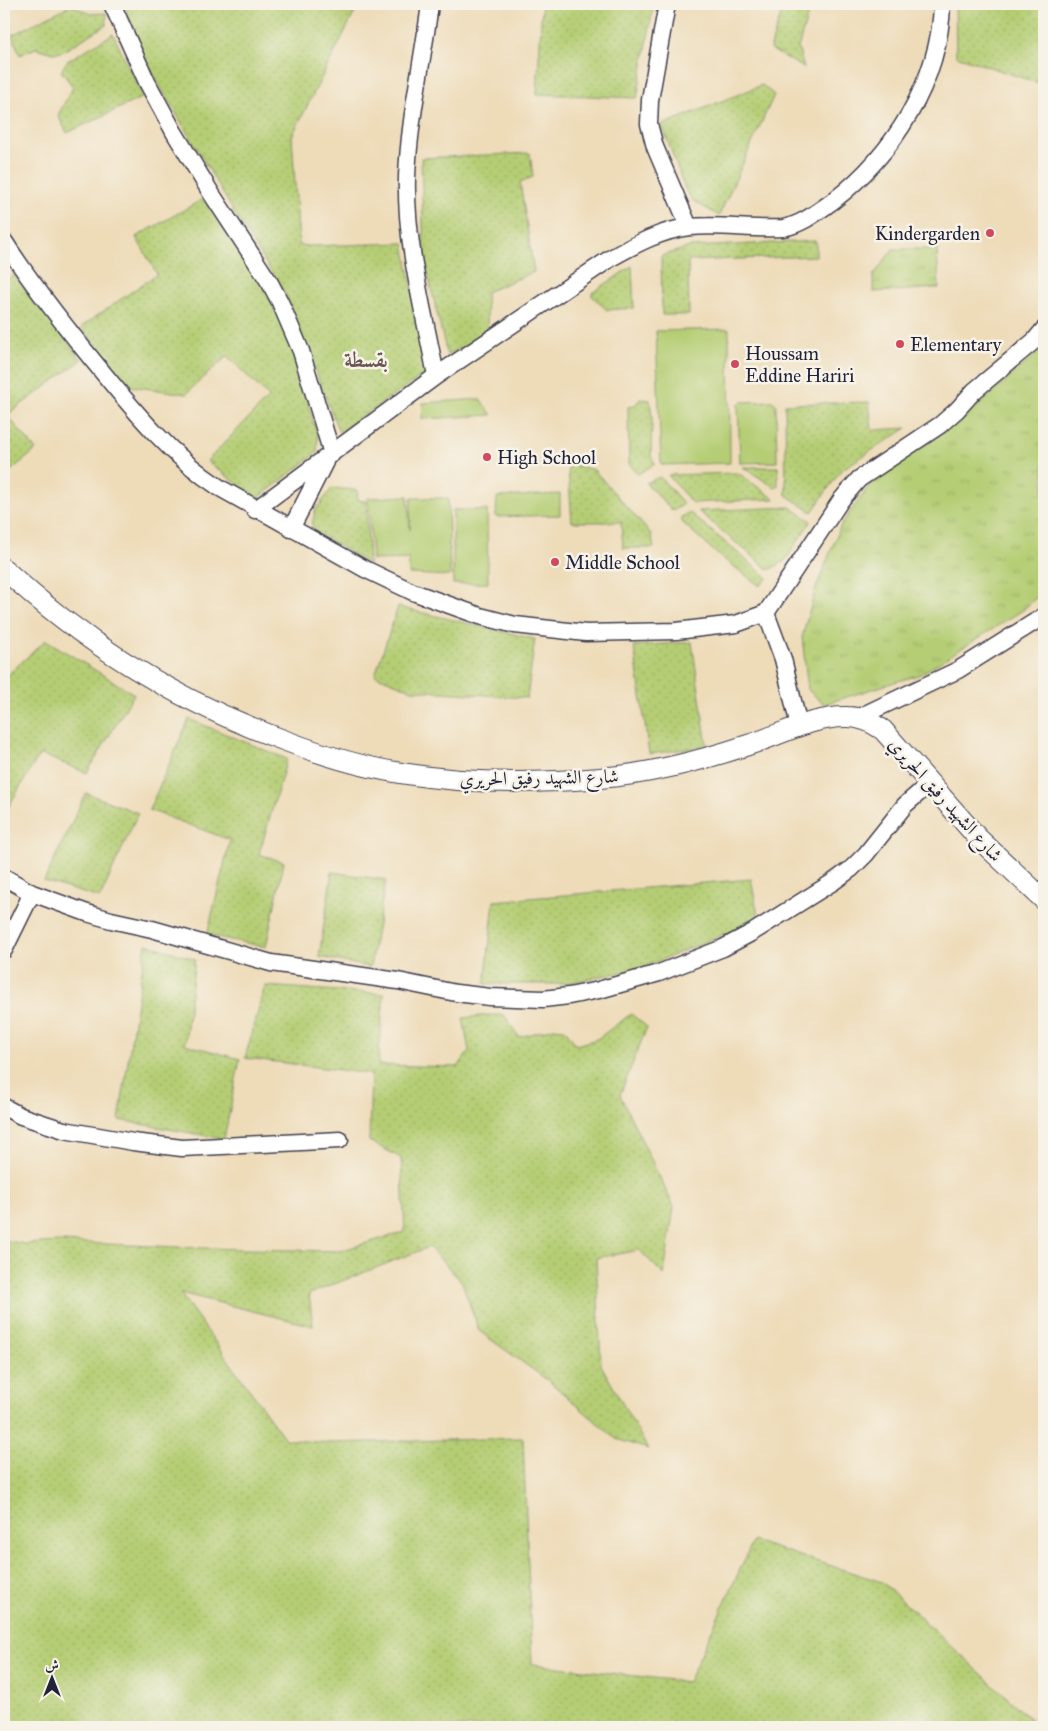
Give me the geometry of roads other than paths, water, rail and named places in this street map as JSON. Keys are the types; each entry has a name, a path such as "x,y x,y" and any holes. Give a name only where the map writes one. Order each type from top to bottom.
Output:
{"street":[{"path":"112,4 147,82 210,193 261,269 280,302 301,351 329,456 290,529"},
{"path":"430,4 413,121 407,178 410,235 436,376"},
{"path":"667,4 650,100 649,124 655,146 689,227"},
{"path":"256,510 436,376 611,258 651,237 689,227 764,229 793,226 813,216 844,193 889,146 915,103 925,81 938,43 942,4"},
{"path":"4,241 57,317 125,401 150,430 202,476 290,529 413,592 480,616 515,625 586,633 666,631 736,624 766,613 841,500 859,479 940,425 974,391 1034,341 1044,328"},
{"name":"شارع الشهيد رفيق الحريري","path":"4,569 86,638 141,673 179,694 222,716 267,734 334,757 379,769 426,776 490,781 571,780 642,774 696,762 799,726 837,718 857,718 875,724 883,730 978,838 1044,900"},
{"path":"766,613 783,659 799,726"},
{"path":"857,718 958,670 1044,616"},
{"path":"4,877 32,893 111,920 152,929 271,963 398,981 490,997 543,999 599,990 659,973 723,948 753,932 833,882 851,868 866,854 905,805 929,784"},
{"path":"4,950 32,893"},
{"path":"4,1107 21,1116 64,1130 182,1148 340,1140"}],"place":[{"name":"Kindergarden","path":"990,233"},
{"name":"Elementary","path":"900,344"},
{"name":"Houssam Eddine Hariri","path":"735,364"},
{"name":"High School","path":"487,457"},
{"name":"Middle School","path":"555,562"}],"district":[{"name":"بقسطة","path":"366,360"}]}
